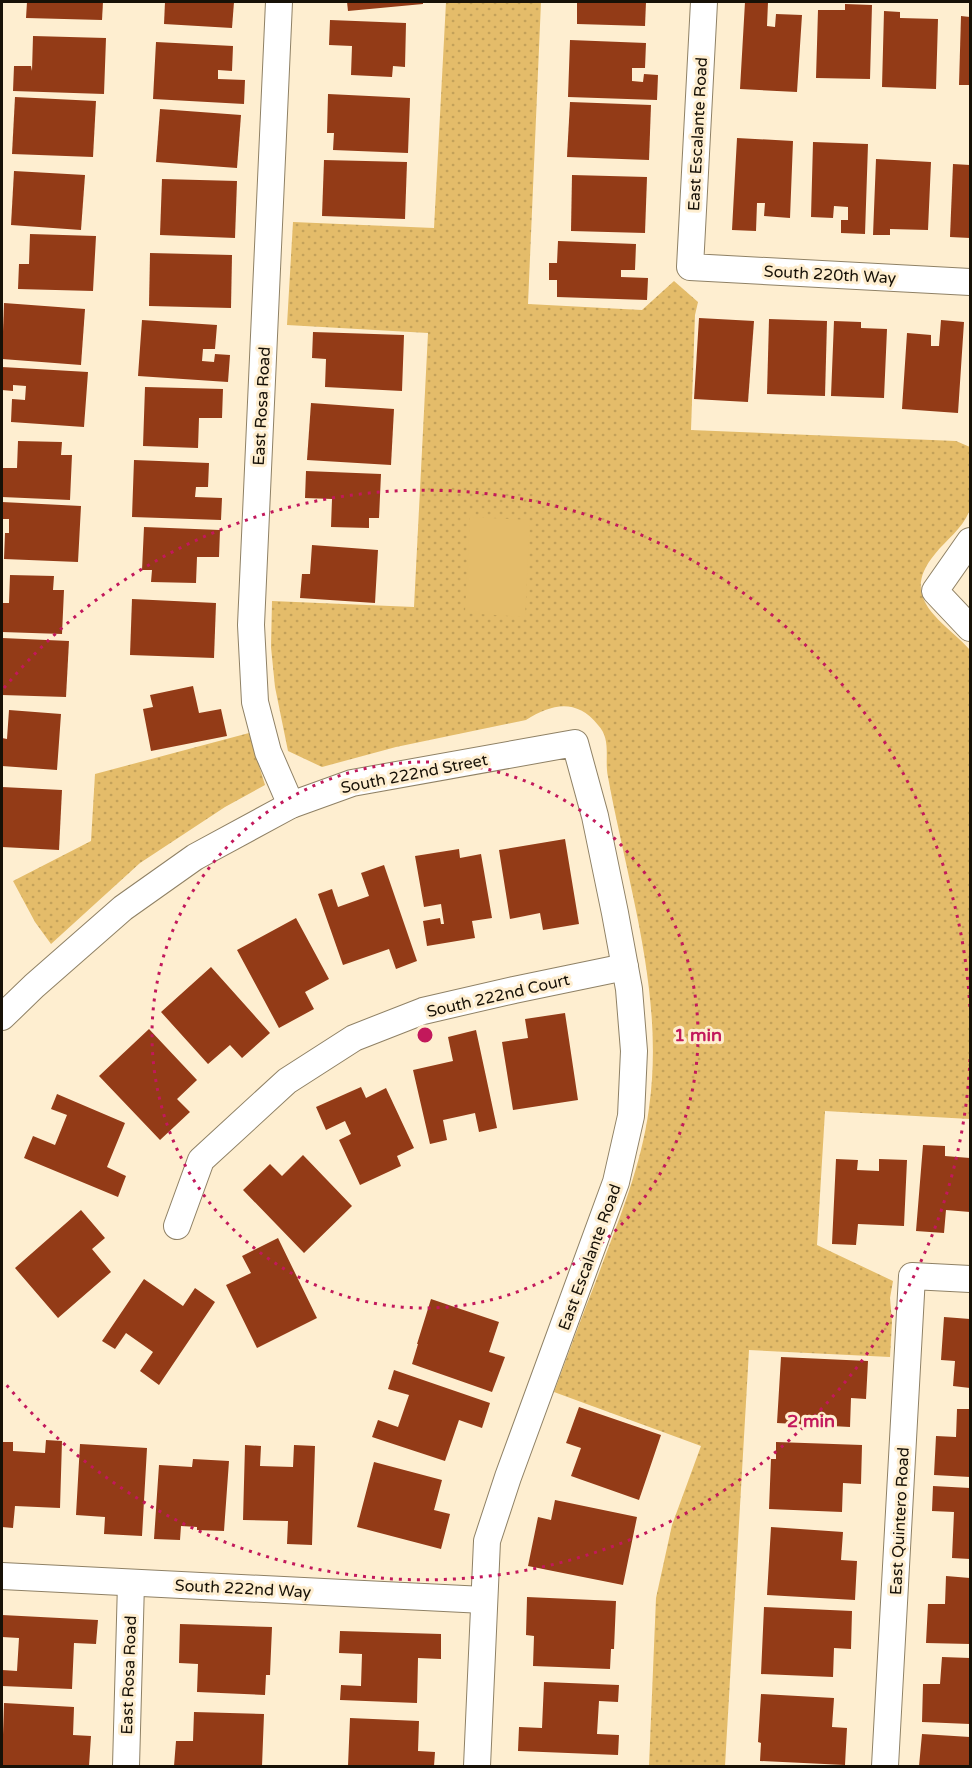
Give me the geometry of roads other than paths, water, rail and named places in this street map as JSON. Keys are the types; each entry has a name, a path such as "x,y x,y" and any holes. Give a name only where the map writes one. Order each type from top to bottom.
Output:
{"street":[{"name":"East Rosa Road","path":"279,2 251,625 255,702 268,752 291,805"},
{"name":"East Escalante Road","path":"690,267 704,2"},
{"name":"South 220th Way","path":"690,267 970,282"},
{"path":"970,541 935,591 970,628"},
{"name":"South 222nd Street","path":"2,1017 123,908 195,857 291,805 352,783 575,743"},
{"name":"East Escalante Road","path":"477,1767 487,1541 508,1477 616,1182 631,1116 634,1051 626,967 595,816 575,743"},
{"name":"South 222nd Court","path":"177,1226 201,1160 287,1082 354,1038 423,1011 626,967"},
{"name":"East Quintero Road","path":"885,1767 912,1276 970,1279"},
{"name":"South 222nd Way","path":"2,1576 484,1600"},
{"name":"East Rosa Road","path":"126,1767 131,1583"}]}
